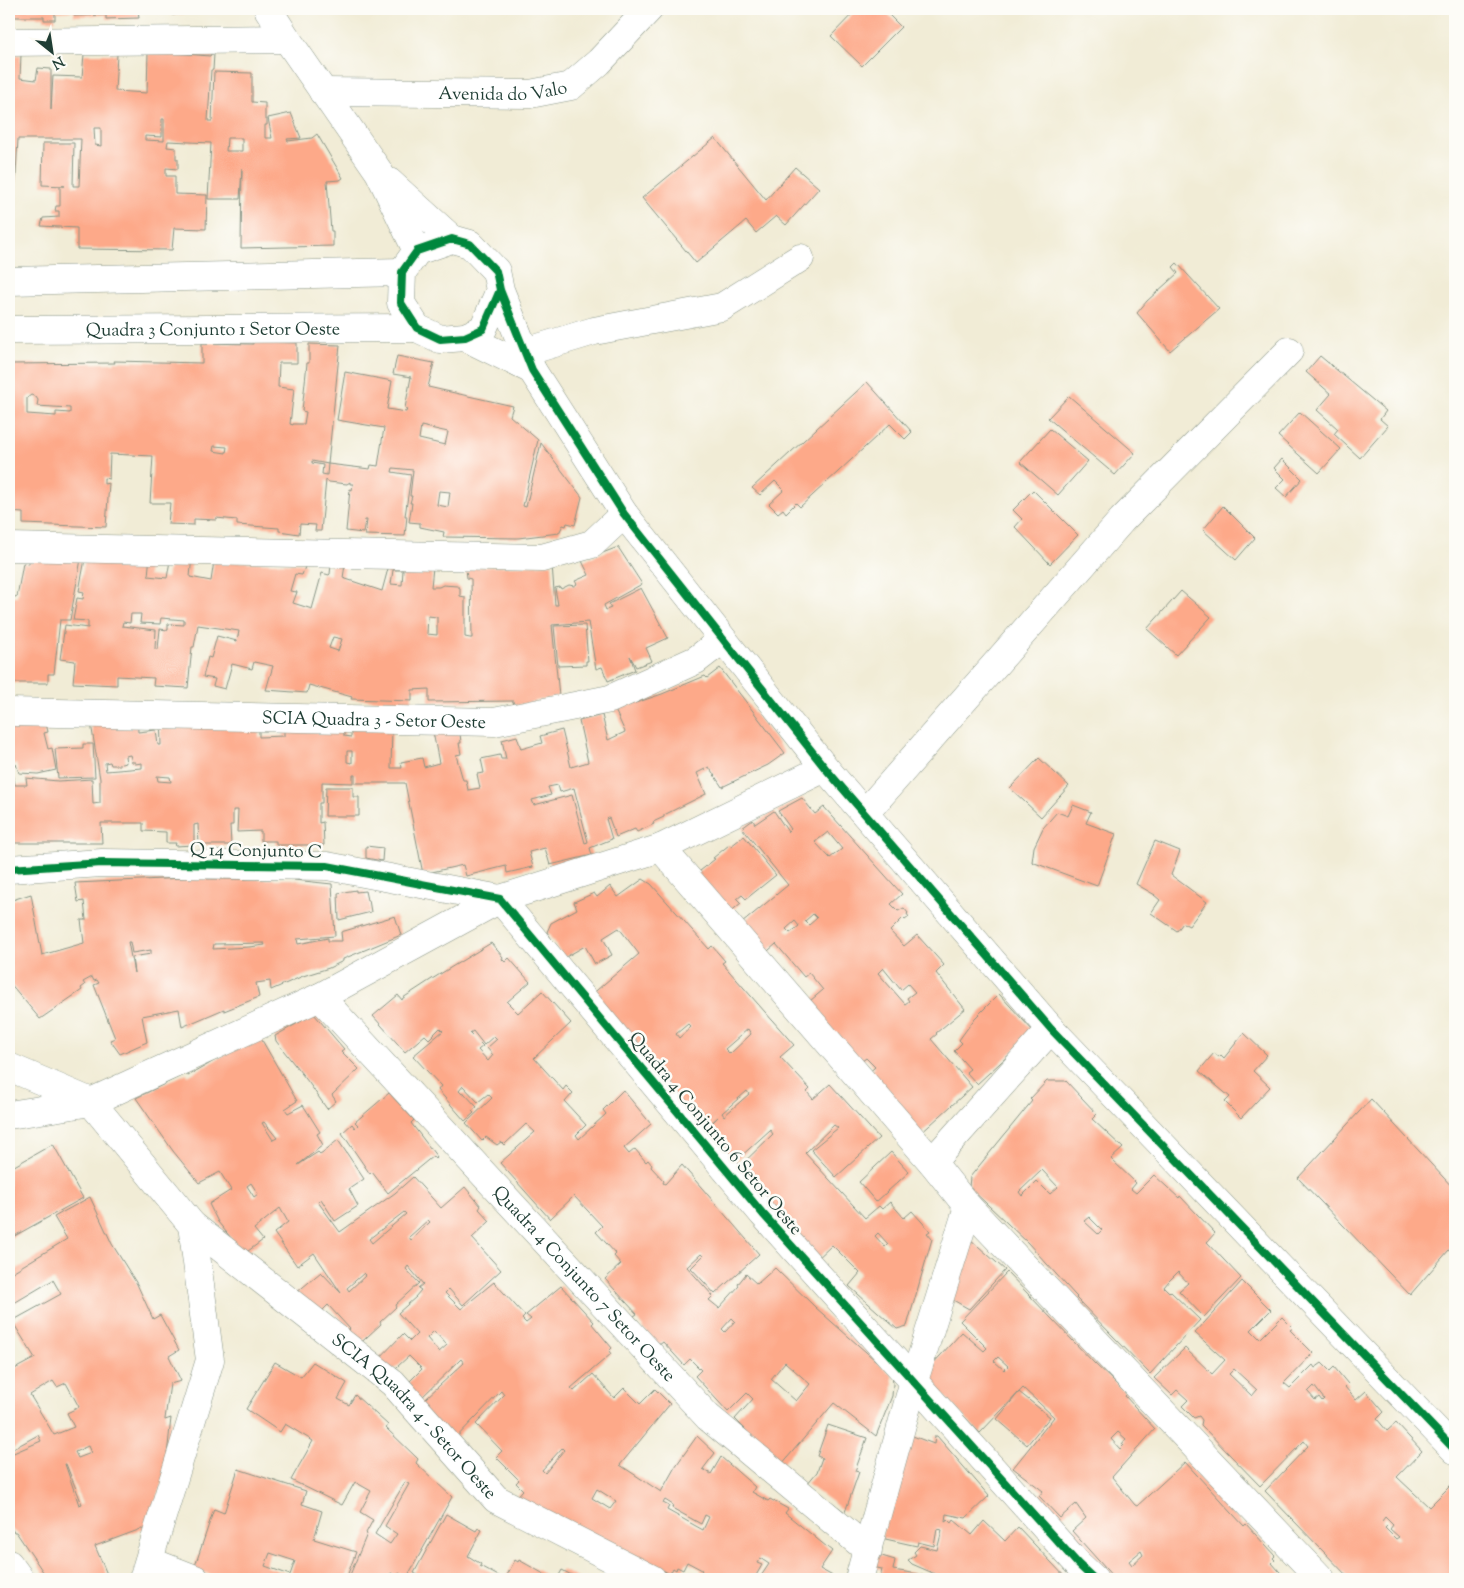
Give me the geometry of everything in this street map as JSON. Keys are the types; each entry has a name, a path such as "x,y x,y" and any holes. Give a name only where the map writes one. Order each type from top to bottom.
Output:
{"street":[{"path":"268,9 379,172 452,239 470,244 496,271 500,290 528,361 624,514 825,768 1051,1029 1455,1450"},
{"name":"Avenida do Valo","path":"323,92 530,94 571,86 600,62 649,9"},
{"path":"9,42 287,39"},
{"path":"379,172 409,262 401,303 417,328 440,339 465,337 483,329 500,290"},
{"path":"9,281 409,262 452,239"},
{"path":"465,337 528,361 594,331 722,306 800,258"},
{"name":"Quadra 3 Conjunto 1 Setor Oeste","path":"9,330 417,328"},
{"path":"864,813 1122,520 1289,351"},
{"path":"9,547 542,558 592,544 624,514"},
{"name":"SCIA Quadra 3 - Setor Oeste","path":"9,712 494,722 610,699 696,660 722,640"},
{"path":"9,1115 91,1102 320,998 500,898 661,848 825,768"},
{"path":"661,848 932,1162 968,1208 1321,1579"},
{"name":"Q 14 Conjunto C","path":"9,869 102,862 326,866 500,898"},
{"name":"Quadra 4 Conjunto 6 Setor Oeste","path":"500,898 763,1214 1078,1564 1094,1579"},
{"name":"Quadra 4 Conjunto 7 Setor Oeste","path":"320,998 708,1417 868,1550"},
{"path":"932,1162 1051,1029"},
{"path":"9,1067 91,1102"},
{"name":"SCIA Quadra 4 - Setor Oeste","path":"91,1102 192,1225 393,1383 496,1499 652,1579"},
{"path":"859,1579 914,1381 968,1208"},
{"path":"192,1225 210,1360 146,1570 195,1579"},
{"path":"9,1564 20,1579"}],"building":[{"path":"9,9 138,9 139,18 106,19 106,15 74,16 74,11 55,12 55,20 44,20 44,17 12,17 9,19"},
{"path":"172,9 222,9 222,10 172,15"},
{"path":"857,9 883,9 901,27 862,66 831,36"},
{"path":"148,51 210,56 214,54 213,70 211,70 208,121 212,121 214,72 252,73 252,102 265,103 267,125 265,125 265,138 272,138 268,118 291,113 301,138 287,139 288,141 312,138 317,134 343,178 327,181 333,246 241,248 242,168 240,199 208,199 211,143 168,141 167,147 176,148 176,159 178,159 178,169 166,168 166,176 175,176 175,194 207,195 206,229 174,228 172,250 77,249 77,228 41,226 43,218 59,217 59,211 55,211 56,206 60,206 60,186 65,186 42,185 43,143 74,143 73,186 79,186 81,139 18,139 14,209 9,208 9,55 21,55 20,78 36,80 38,68 51,69 51,110 53,76 82,77 84,54 117,54 115,91 147,93","holes":["162,119 164,119 164,141 145,140 145,136 162,137","94,128 101,128 101,146 95,145","227,138 242,138 242,151 226,151"]},
{"path":"715,138 766,200 795,167 819,188 786,225 776,216 756,233 746,221 696,263 642,198"},
{"path":"1177,263 1219,309 1170,351 1137,313 1147,301 1178,273 1173,267"},
{"path":"253,342 297,343 297,363 279,363 278,387 294,389 290,424 293,425 304,424 306,412 302,411 307,363 309,363 309,344 340,345 328,464 370,469 371,465 378,466 384,428 337,420 345,372 392,381 387,409 406,412 407,409 405,408 411,377 393,374 397,356 434,363 428,387 513,406 510,416 538,440 523,506 526,507 541,443 582,497 575,525 567,523 566,526 563,525 559,533 518,538 443,537 444,532 420,527 420,523 409,522 412,503 410,503 412,496 410,496 413,470 393,468 392,472 411,475 405,516 407,516 405,536 365,535 367,520 365,520 363,533 346,531 350,489 352,490 353,484 350,484 350,482 347,484 329,482 326,480 321,531 315,531 316,525 300,524 299,534 279,531 279,528 237,525 237,520 216,518 216,520 194,519 194,525 168,524 170,503 150,503 153,456 110,454 109,479 104,478 104,484 109,483 106,527 23,524 23,513 9,512 9,364 115,363 114,361 202,363 202,343 253,344","holes":["31,395 36,397 38,400 37,406 70,408 70,413 56,412 56,416 27,414 27,398","421,426 448,432 445,445 419,439","214,446 227,447 226,453 213,451","312,461 328,464 327,475 322,474 323,465 312,463","439,491 450,492 448,507 437,505"]},
{"path":"1320,356 1386,411 1380,419 1388,426 1360,458 1334,434 1338,429 1317,410 1331,394 1306,372"},
{"path":"867,382 912,432 905,439 890,424 800,507 796,503 786,513 783,509 778,513 769,504 784,490 775,481 760,495 752,488"},
{"path":"1069,396 1135,453 1115,475 1048,418"},
{"path":"1300,412 1341,449 1319,473 1278,436"},
{"path":"1050,429 1088,461 1058,495 1020,462"},
{"path":"1282,459 1302,479 1286,497 1276,488 1285,479 1274,468"},
{"path":"1033,490 1078,535 1050,564 1015,527 1022,519 1013,510"},
{"path":"1223,506 1255,538 1236,560 1203,530"},
{"path":"618,547 642,584 604,605 606,610 611,608 609,604 641,588 668,638 646,648 652,661 636,667 630,656 635,670 608,681 602,667 596,669 588,622 552,625 559,696 514,706 513,701 429,702 429,689 412,690 412,701 351,699 352,697 309,685 307,693 266,690 273,666 254,662 252,669 232,664 225,689 213,686 215,679 203,677 208,657 211,658 217,636 237,641 239,631 198,625 194,647 192,647 188,688 153,686 154,678 117,676 117,685 73,683 75,661 60,659 65,625 88,628 88,621 73,620 77,598 83,599 84,592 79,591 85,559 150,555 148,576 167,578 171,555 192,556 190,577 211,581 214,561 306,564 302,575 295,574 290,591 297,592 293,603 312,609 322,573 329,575 331,565 345,565 343,578 382,591 389,565 433,567 431,587 443,585 457,586 460,588 460,596 465,597 465,637 470,638 472,638 471,579 467,578 466,568 552,564 555,605 558,605 555,588 560,587 561,589 569,585 574,586 577,584 575,581 589,575 582,561","holes":["393,570 403,570 402,585 391,584","131,614 141,614 140,623 160,624 161,618 184,620 184,625 168,624 168,630 160,629 158,649 155,649 156,630 122,626 123,622 130,623","428,616 437,617 437,635 427,634","333,637 342,639 338,651 329,648"]},
{"path":"81,559 70,620 60,620 54,674 48,674 48,683 9,683 9,596 17,597 23,563 29,564 29,560"},
{"path":"1181,591 1211,617 1176,655 1147,629"},
{"path":"585,625 588,661 586,661 586,665 558,666 554,626"},
{"path":"720,668 785,753 768,765 722,787 709,767 697,773 706,794 664,815 664,817 653,822 654,824 637,832 635,829 616,837 609,818 606,819 612,839 590,848 592,855 550,865 545,848 529,852 533,867 507,873 506,866 466,876 463,865 423,874 405,783 355,783 355,775 353,775 353,783 322,782 322,803 319,803 319,823 323,822 324,845 276,845 276,841 261,841 261,831 237,832 238,810 233,810 233,825 230,825 231,845 199,845 198,824 194,825 194,845 175,846 176,843 166,843 166,832 143,831 143,823 101,823 102,843 9,843 9,716 45,719 48,732 44,733 48,749 52,748 56,770 38,774 19,773 16,764 12,765 15,785 27,785 26,778 58,781 92,779 93,804 100,803 100,779 90,717 137,717 138,732 156,730 158,745 161,745 160,717 259,719 259,737 284,736 284,729 344,723 344,736 351,737 351,728 392,728 391,768 402,768 401,762 422,758 424,767 439,763 433,732 460,733 461,754 456,755 468,790 480,788 477,774 484,773 481,759 500,755 501,759 506,759 502,740 517,736 521,749 542,743 540,736 562,730 571,767 588,762 579,721 602,715 608,740 625,732 615,710 662,694 705,676 707,678","holes":["347,751 352,751 352,763 347,762","130,755 132,762 135,762 135,764 142,763 142,768 106,771 105,763 110,762 111,765 126,763 125,756","157,776 170,777 171,782 158,781","558,785 560,792 574,788 588,842 585,843 572,795 534,805 532,800 551,795 548,787"]},
{"path":"83,744 93,744 95,777 58,778 55,749 83,748"},
{"path":"1039,758 1069,786 1041,817 1010,788"},
{"path":"326,787 353,787 353,797 359,797 359,816 325,816"},
{"path":"802,798 815,814 824,807 902,894 891,904 898,911 904,908 909,917 905,920 903,918 890,931 904,946 917,935 944,965 936,973 965,1009 931,1039 972,1087 919,1135 866,1075 875,1067 866,1058 857,1065 804,1006 823,990 809,973 804,977 776,944 761,957 736,928 788,885 742,828 753,820 755,824 774,811 788,832 791,829 778,811","holes":["828,832 842,849 830,858 815,842","813,914 817,918 809,925 805,921","795,921 799,926 790,933 786,929","883,968 901,990 908,984 915,992 907,998 909,1001 905,1004 878,973"]},
{"path":"1073,805 1091,812 1086,823 1116,834 1097,886 1032,862 1034,847 1043,828 1057,812 1068,816"},
{"path":"744,836 776,875 746,899 742,895 737,899 741,903 723,918 690,879 729,845 731,846"},
{"path":"1155,841 1180,851 1171,875 1207,902 1189,926 1183,923 1177,931 1151,913 1160,900 1136,884"},
{"path":"366,846 383,848 382,861 366,858"},
{"path":"207,877 207,879 293,879 332,884 335,936 297,939 298,944 328,938 328,941 342,941 341,932 395,916 401,935 343,959 343,961 329,968 303,976 271,990 270,981 256,983 259,997 224,1011 224,1009 182,1027 179,1009 142,1016 147,1042 120,1054 110,1040 115,1038 94,985 99,983 97,980 94,981 92,977 83,982 85,985 81,988 82,990 40,1019 9,982 9,901 31,894 42,955 84,943 81,920 86,920 84,901 78,902 75,883","holes":["128,942 130,942 132,953 151,950 151,954 132,957 134,973","264,943 265,945 213,949 214,944"]},
{"path":"643,879 651,884 709,949 712,946 725,961 722,963 794,1045 780,1057 810,1089 807,1092 813,1099 830,1084 879,1138 836,1177 811,1150 838,1128 834,1125 805,1153 865,1218 879,1206 882,1209 890,1202 904,1218 912,1211 930,1231 927,1233 932,1239 907,1326 897,1329 849,1286 860,1273 832,1245 814,1262 735,1171 773,1134 770,1130 729,1167 702,1133 718,1117 701,1132 590,996 639,954 619,928 603,938 612,955 595,964 585,946 564,958 547,932 551,923 577,909 574,902 594,893 597,897 610,886 618,897","holes":["688,1024 691,1027 679,1038 676,1034","748,1029 751,1034 730,1054 725,1049","747,1091 749,1094 724,1116 722,1113","878,1233 888,1244 885,1247 875,1236"]},
{"path":"356,890 356,892 365,891 371,912 339,920 338,893"},
{"path":"491,943 505,962 509,958 530,982 507,1002 518,1013 542,991 571,1023 534,1058 563,1090 566,1086 573,1093 565,1102 586,1125 576,1135 579,1139 606,1114 603,1110 623,1090 651,1124 624,1148 629,1154 635,1149 646,1162 648,1160 652,1165 651,1167 665,1184 682,1165 759,1254 715,1294 691,1268 703,1256 701,1254 687,1267 713,1296 709,1300 719,1308 739,1286 738,1284 746,1274 757,1284 775,1268 815,1307 892,1375 892,1396 876,1436 834,1403 781,1465 735,1419 753,1399 747,1393 728,1412 695,1376 701,1370 690,1359 684,1365 663,1342 658,1346 634,1316 637,1314 605,1279 621,1264 614,1256 616,1254 596,1232 602,1226 574,1196 550,1219 500,1163 535,1132 526,1124 504,1145 501,1142 497,1145 486,1137 482,1141 466,1123 492,1098 488,1094 478,1102 463,1086 459,1091 462,1094 464,1093 477,1107 472,1111 474,1113 465,1121 438,1090 441,1086 413,1056 443,1031 440,1028 429,1039 425,1035 405,1052 373,1016 398,995 402,1000 432,979","holes":["473,1031 484,1045 494,1036 497,1039 487,1048 493,1055 488,1061 478,1050 483,1046 470,1033","732,1318 735,1321 725,1332 722,1329","785,1362 810,1384 796,1401 771,1379"]},
{"path":"999,994 1034,1032 977,1084 966,1072 970,1069 954,1051 962,1043 959,1040 975,1018"},
{"path":"314,1014 344,1049 341,1051 359,1069 332,1095 336,1101 327,1109 276,1041 275,1036"},
{"path":"1244,1033 1267,1055 1253,1071 1270,1087 1241,1118 1225,1102 1230,1097 1199,1071 1214,1053 1224,1058"},
{"path":"259,1035 297,1101 285,1109 288,1113 303,1105 320,1132 317,1134 323,1145 298,1165 318,1152 320,1154 338,1140 364,1179 349,1189 358,1206 335,1221 321,1199 318,1202 340,1232 395,1193 413,1177 441,1208 465,1187 481,1206 479,1209 490,1221 472,1238 501,1270 463,1305 449,1289 445,1293 461,1309 494,1282 525,1316 522,1319 526,1323 531,1319 526,1315 561,1286 594,1322 592,1324 612,1348 609,1351 611,1354 571,1388 574,1391 593,1374 614,1398 624,1388 640,1404 655,1389 670,1404 620,1465 661,1492 675,1467 697,1436 715,1453 703,1469 711,1474 721,1457 755,1487 752,1492 788,1509 785,1513 832,1551 820,1569 838,1579 759,1579 769,1564 760,1558 757,1563 762,1565 754,1579 696,1579 702,1570 687,1562 683,1570 677,1567 676,1570 673,1568 670,1574 661,1569 660,1573 512,1502 523,1490 516,1483 519,1480 496,1457 502,1451 476,1424 504,1395 501,1391 450,1444 415,1408 464,1363 461,1359 416,1403 401,1390 422,1369 409,1356 386,1377 373,1365 403,1334 410,1341 417,1334 398,1313 416,1297 421,1290 418,1288 423,1284 408,1266 406,1269 419,1283 395,1305 396,1307 380,1322 381,1324 353,1350 342,1337 350,1329 328,1305 319,1314 296,1293 321,1272 341,1293 314,1253 297,1266 274,1233 288,1222 280,1208 254,1229 263,1240 244,1254 218,1222 209,1204 231,1190 220,1172 199,1183 173,1151 136,1098 187,1073 188,1076","holes":["264,1122 277,1138 273,1140 262,1123","251,1183 258,1194 254,1197 247,1186","404,1212 406,1214 372,1243 369,1239","428,1220 430,1222 411,1240 409,1237","364,1273 366,1275 349,1291 347,1288","434,1331 447,1345 439,1352 427,1338","562,1448 564,1450 545,1473 542,1470","597,1489 616,1501 610,1509 592,1498","665,1500 673,1505 672,1508 701,1524 705,1515 709,1517 703,1530 667,1510 669,1506 663,1503"]},
{"path":"1047,1081 1066,1081 1097,1114 1092,1119 1123,1148 1111,1159 1136,1183 1131,1189 1136,1193 1154,1175 1179,1198 1180,1196 1215,1233 1207,1242 1241,1278 1204,1317 1179,1291 1188,1283 1178,1272 1169,1281 1164,1287 1200,1320 1150,1374 1076,1298 1028,1243 969,1187 970,1177 1032,1101 1030,1099","holes":["1042,1170 1058,1187 1050,1194 1037,1181 1022,1196 1019,1192","1089,1217 1102,1230 1098,1234 1084,1221"]},
{"path":"389,1093 414,1120 411,1123 437,1157 435,1159 433,1156 388,1193 372,1172 370,1174 342,1133 352,1124 355,1128 358,1125 355,1122"},
{"path":"1371,1099 1455,1190 1455,1243 1410,1295 1298,1178"},
{"path":"53,1144 83,1198 9,1239 9,1169"},
{"path":"891,1152 909,1172 876,1202 859,1182"},
{"path":"90,1197 112,1244 137,1284 153,1319 160,1315 179,1350 169,1356 181,1381 170,1384 165,1419 171,1418 165,1474 146,1530 141,1529 95,1546 109,1579 48,1579 16,1532 9,1526 9,1455 41,1441 38,1435 9,1451 9,1372 35,1358 12,1321 61,1294 53,1280 9,1306 9,1274 67,1239 54,1217","holes":["53,1381 57,1387 66,1383 79,1407 67,1413 74,1427 54,1435 30,1395","88,1446 91,1453 78,1458 75,1452","65,1464 82,1504 79,1505"]},
{"path":"970,1239 1005,1270 969,1309 946,1296"},
{"path":"1007,1272 1095,1364 1127,1394 1125,1396 1155,1429 1112,1477 1135,1505 1137,1506 1185,1462 1244,1526 1246,1524 1275,1556 1273,1558 1275,1560 1272,1563 1286,1579 1201,1579 1196,1574 1193,1577 1195,1579 1115,1579 1072,1531 1086,1518 1076,1504 1060,1518 1039,1496 1043,1491 1013,1468 1054,1417 1023,1388 980,1433 931,1382 928,1376 929,1368 962,1332 984,1351 987,1348 960,1321","holes":["998,1357 1008,1366 1004,1370 994,1361","1118,1432 1126,1439 1120,1449 1111,1439","1141,1551 1143,1555 1132,1565 1129,1561"]},
{"path":"1242,1281 1271,1310 1251,1330 1260,1339 1282,1317 1293,1328 1290,1330 1313,1353 1284,1383 1290,1388 1313,1365 1315,1368 1322,1363 1330,1371 1334,1367 1348,1384 1345,1387 1356,1400 1366,1391 1384,1412 1377,1419 1387,1431 1396,1423 1422,1451 1397,1477 1429,1507 1451,1485 1455,1489 1455,1579 1350,1579 1265,1491 1308,1446 1304,1441 1260,1486 1201,1425 1202,1420 1199,1416 1194,1418 1182,1406 1188,1400 1177,1390 1172,1395 1154,1378 1185,1348 1212,1374 1225,1360 1195,1333","holes":["1234,1369 1257,1390 1252,1396 1229,1374","1314,1386 1324,1399 1322,1401 1319,1397 1315,1400 1308,1392","1385,1517 1393,1525 1390,1529 1399,1537 1396,1539 1385,1528 1387,1526 1382,1521"]},
{"path":"275,1362 301,1377 313,1362 347,1383 338,1399 349,1405 355,1395 388,1425 386,1428 418,1459 416,1463 452,1497 407,1577 413,1579 401,1579 402,1575 399,1573 398,1577 391,1573 387,1579 357,1579 350,1575 373,1520 360,1512 371,1491 355,1482 342,1505 291,1480 313,1441 285,1424 280,1432 246,1409","holes":["405,1482 409,1484 385,1526 397,1534 390,1544 375,1534"]},
{"path":"1019,1392 1050,1417 1027,1445 997,1419"},
{"path":"828,1425 867,1438 855,1471 859,1472 845,1512 807,1484 817,1472 822,1458 817,1456"},
{"path":"910,1435 934,1444 935,1436 937,1436 989,1496 966,1518 946,1514 945,1521 948,1519 952,1523 954,1520 972,1535 984,1521 1005,1541 1018,1527 1067,1579 942,1579 942,1577 912,1564 908,1560 916,1555 914,1552 920,1546 937,1550 942,1530 937,1529 934,1546 918,1542 917,1546 881,1538"},
{"path":"238,1469 306,1491 302,1504 322,1511 314,1539 356,1552 346,1579 222,1579 194,1569 214,1509 224,1513","holes":["270,1553 295,1561 290,1575 265,1566"]},
{"path":"446,1514 476,1531 478,1528 482,1530 468,1556 481,1564 480,1566 504,1579 425,1579 414,1573"},
{"path":"872,1553 895,1560 893,1570 935,1579 880,1579 882,1569 872,1567"},
{"path":"515,1560 518,1562 519,1560 553,1579 505,1579"},
{"path":"562,1570 579,1579 557,1579"}],"cycle path":[{"path":"500,290 483,329 465,337 440,339 417,328 401,303 402,272 417,251 452,239 470,244 496,271 500,290 532,370 624,514 825,768 1051,1029 1455,1450"},
{"path":"9,869 102,863 327,866 500,899 763,1214 1078,1564 1094,1579"}]}
